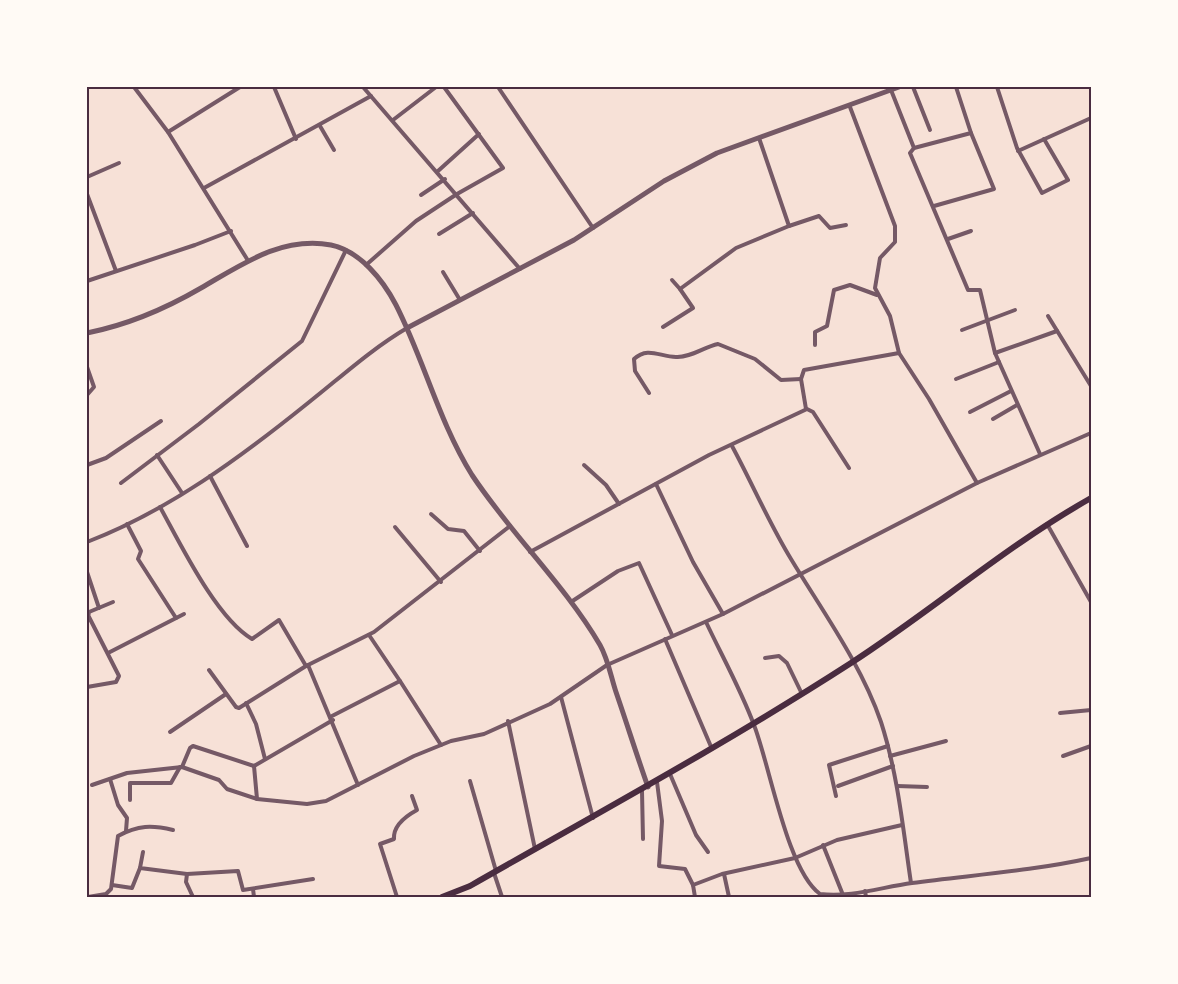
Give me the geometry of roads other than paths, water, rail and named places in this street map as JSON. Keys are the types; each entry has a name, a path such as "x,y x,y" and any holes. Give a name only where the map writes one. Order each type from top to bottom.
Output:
{"main road":[{"path":"442,897 495,872 712,750 853,662 1046,523 1091,498"}],"street":[{"path":"134,87 168,132 247,260"},
{"path":"168,132 240,87"},
{"path":"274,87 296,139"},
{"path":"363,87 445,179 520,269"},
{"path":"393,120 436,87"},
{"path":"366,265 393,238 457,194 503,168 444,87"},
{"path":"498,87 594,228"},
{"path":"87,542 127,525 210,476 259,442 363,356 407,328 594,228 693,165 717,153 850,107 899,87"},
{"path":"913,87 930,130"},
{"path":"934,206 994,189 970,133 956,87"},
{"path":"997,87 1018,151 1039,192 1045,192 1068,180 1044,139"},
{"path":"891,90 914,148"},
{"path":"204,188 371,96"},
{"path":"850,107 895,226 895,242 882,254 877,267 875,280 878,295 890,316 899,353 929,399 977,483"},
{"path":"1018,151 1091,118"},
{"path":"320,126 333,150"},
{"path":"970,133 940,143 914,148 910,150 911,155 968,290 980,290 995,353 1040,454"},
{"path":"438,171 480,134"},
{"path":"759,138 789,226"},
{"path":"87,177 119,163"},
{"path":"421,195 445,179"},
{"path":"87,194 116,272"},
{"path":"439,234 473,213"},
{"path":"680,289 736,249 789,226 819,216 830,228 846,225"},
{"path":"87,281 231,231"},
{"path":"948,239 970,231"},
{"path":"87,333 150,314 247,260 294,245 331,246 346,250 366,265 382,281 407,328 465,463 530,552 571,602 600,646 645,789 643,839"},
{"path":"121,483 302,341 346,250"},
{"path":"443,272 460,300"},
{"path":"663,327 693,308 672,280"},
{"path":"815,345 814,332 827,326 834,290 850,285 878,295"},
{"path":"962,330 1015,310"},
{"path":"1048,316 1091,386"},
{"path":"995,353 1057,330"},
{"path":"649,393 633,366 634,359 639,355 647,352 682,357 718,344 745,354 781,380 801,379"},
{"path":"806,410 801,379 804,370 899,353"},
{"path":"956,379 999,362"},
{"path":"87,367 94,387 87,395"},
{"path":"970,412 1011,391"},
{"path":"993,419 1017,405"},
{"path":"530,552 656,484 806,410 813,412 849,468"},
{"path":"87,465 106,458 161,421"},
{"path":"92,785 127,773 181,767 219,780 227,789 257,799 306,804 326,801 441,745 484,734 561,697 607,665 723,614 977,483 1091,433"},
{"path":"732,446 869,694 893,766 911,883"},
{"path":"157,455 182,493"},
{"path":"584,465 606,484 619,504"},
{"path":"210,476 247,546"},
{"path":"656,484 689,553 723,614"},
{"path":"160,507 207,590 232,620 252,639 279,620 307,666 332,718 358,785"},
{"path":"431,514 448,529 464,531 480,551"},
{"path":"1046,523 1091,602"},
{"path":"127,525 141,551 138,559 176,618"},
{"path":"209,670 237,708 307,666 369,635 511,526"},
{"path":"395,527 441,582"},
{"path":"571,602 618,572 639,563 672,635"},
{"path":"87,572 99,608"},
{"path":"87,687 116,682 119,679 88,617 89,612 113,602"},
{"path":"108,653 184,614"},
{"path":"705,622 754,724 795,858 809,883 820,896 843,895 911,883 1046,868 1091,858"},
{"path":"369,635 441,745"},
{"path":"665,639 712,750"},
{"path":"765,658 779,656 787,663 802,694"},
{"path":"254,766 332,718 400,681"},
{"path":"170,732 226,694"},
{"path":"561,697 593,818"},
{"path":"246,703 256,724 265,759"},
{"path":"1060,713 1091,711"},
{"path":"508,721 535,850"},
{"path":"890,756 946,741"},
{"path":"130,783 171,783 193,746 254,766"},
{"path":"836,796 829,765 888,746"},
{"path":"1063,756 1091,746"},
{"path":"254,766 257,799"},
{"path":"838,786 893,766"},
{"path":"127,773 130,783 130,800"},
{"path":"670,774 696,835 708,852"},
{"path":"110,778 118,805 127,818 126,832"},
{"path":"470,781 502,897"},
{"path":"657,782 662,821 659,866 685,869 693,885 695,897"},
{"path":"897,786 927,787"},
{"path":"397,897 380,844 394,839 394,832 406,816 417,810 412,796"},
{"path":"88,897 106,894 112,885 116,839 126,832 153,825 173,830"},
{"path":"693,885 724,874 795,858 823,845 902,825"},
{"path":"823,845 843,895"},
{"path":"112,885 132,888 140,868 143,852"},
{"path":"140,868 187,874 238,872 242,890 313,879"},
{"path":"187,874 186,882 194,897"},
{"path":"724,874 729,897"},
{"path":"253,890 254,897"},
{"path":"865,891 866,897"}]}
